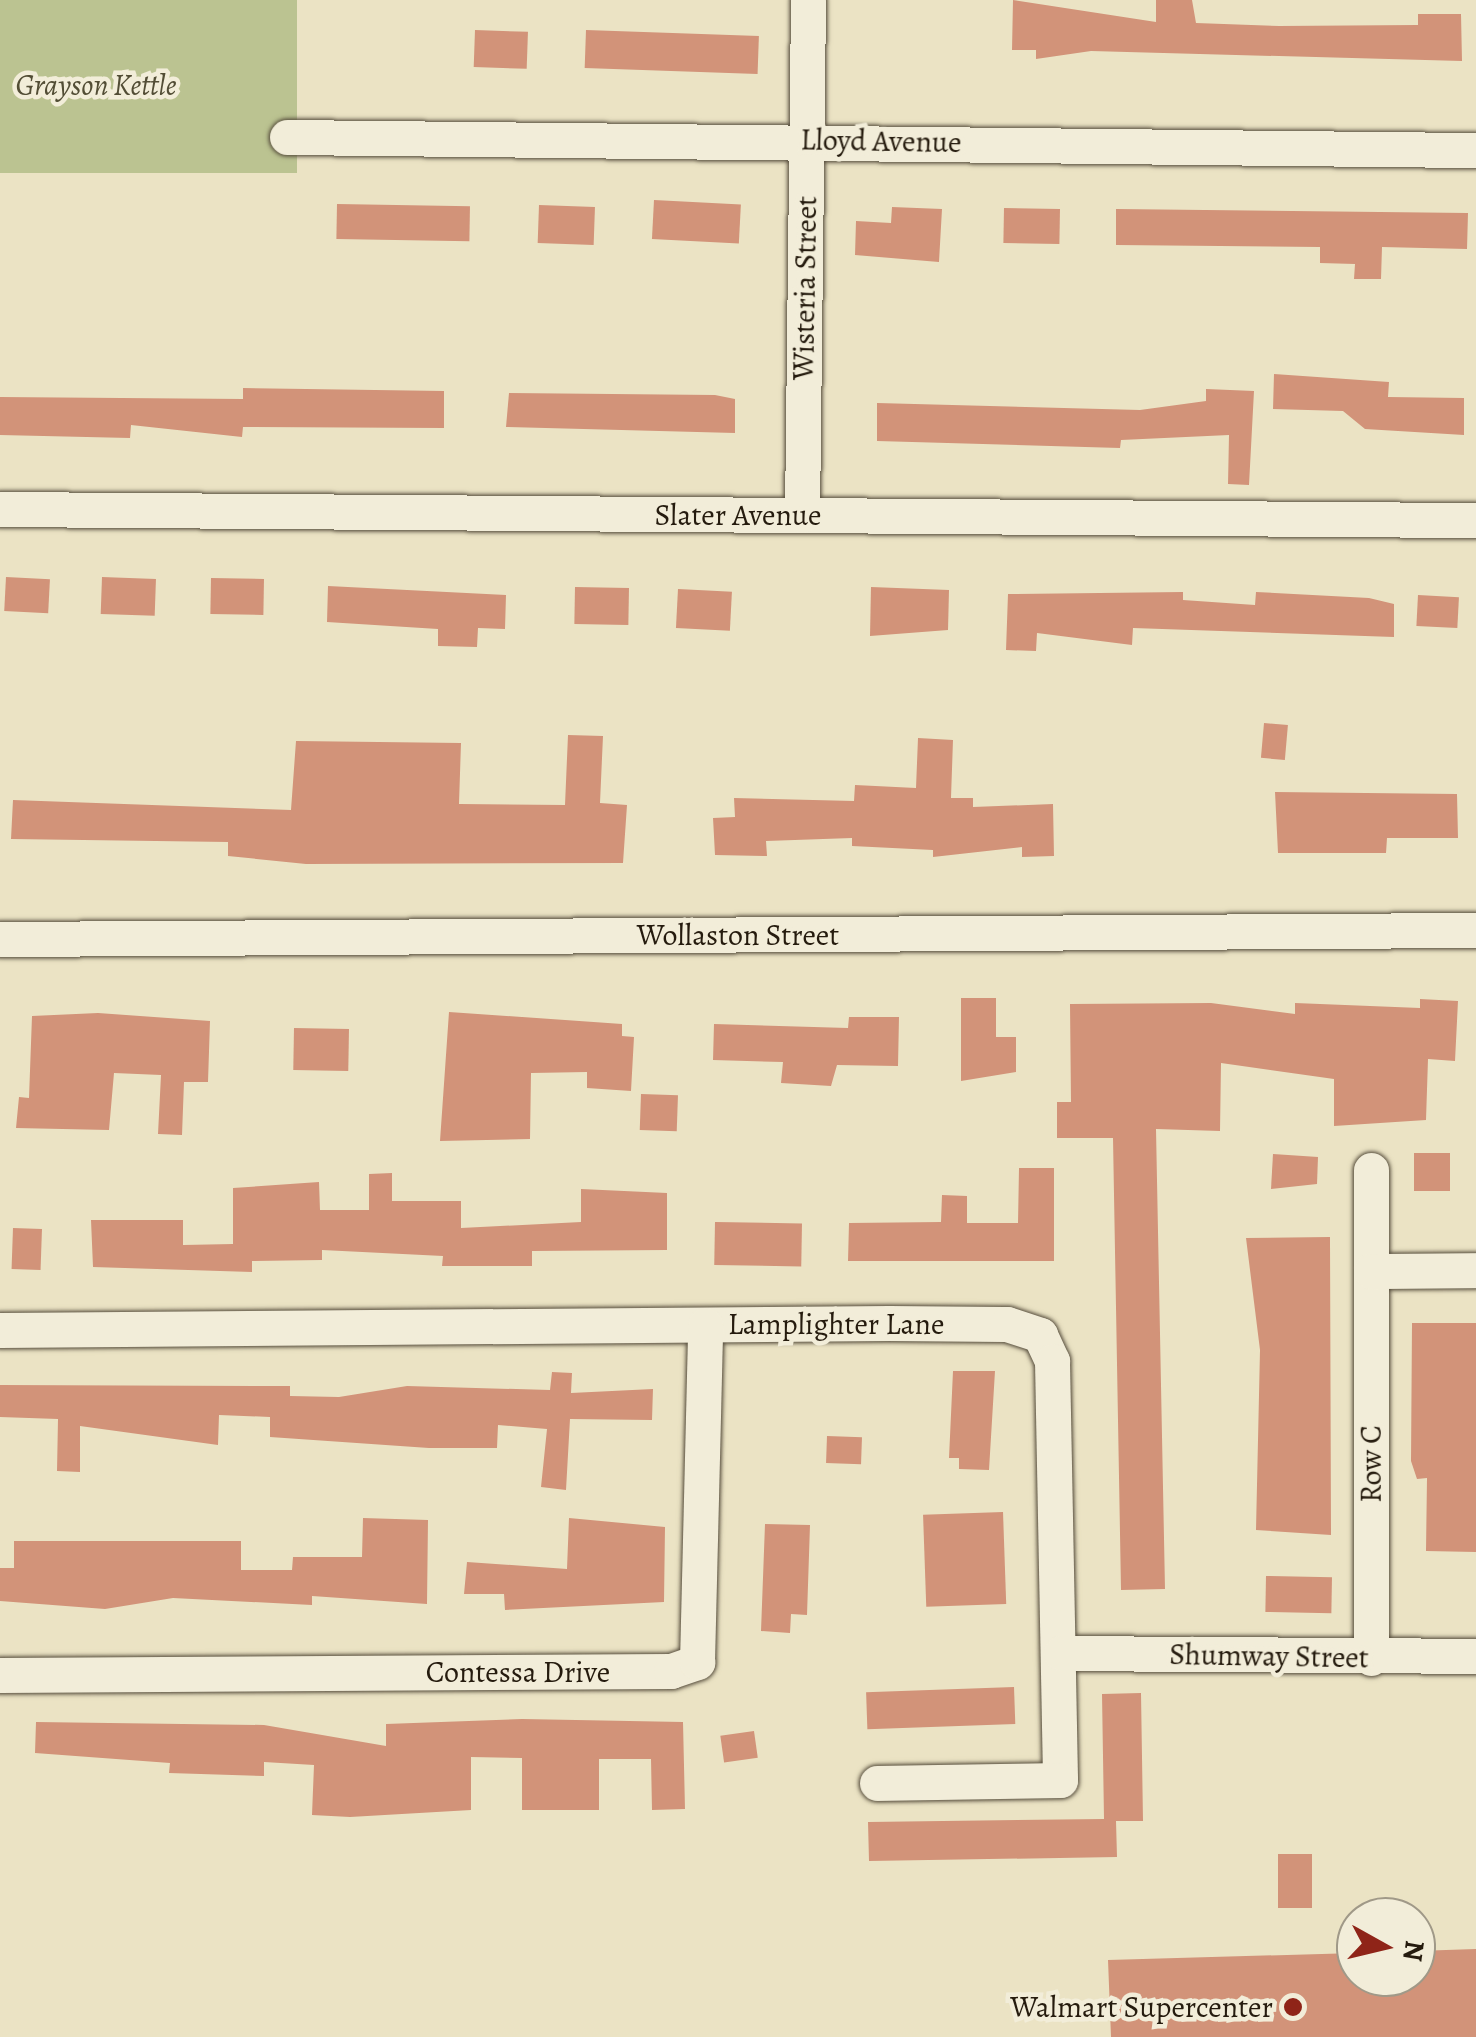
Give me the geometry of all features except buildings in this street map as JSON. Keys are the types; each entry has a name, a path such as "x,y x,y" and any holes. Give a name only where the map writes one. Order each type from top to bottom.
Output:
{"street":[{"name":"Wisteria Street","path":"802,515 808,0"},
{"name":"Lloyd Avenue","path":"287,138 808,140 1476,150"},
{"name":"Slater Avenue","path":"0,508 1476,520"},
{"name":"Wollaston Street","path":"0,940 1476,930"},
{"name":"Row C","path":"1370,1170 1371,1658"},
{"path":"1371,1271 1476,1270"},
{"name":"Contessa Drive","path":"0,1676 672,1672 697,1662 705,1324"},
{"name":"Lamplighter Lane","path":"0,1330 1007,1324 1040,1336 1052,1361 1061,1653 1060,1780 877,1783"},
{"name":"Shumway Street","path":"1061,1653 1476,1656"}],"green space":[{"name":"Grayson Kettle","path":"0,0 297,0 297,173 0,173"}],"place":[{"name":"Walmart Supercenter","path":"1293,2007"}]}
